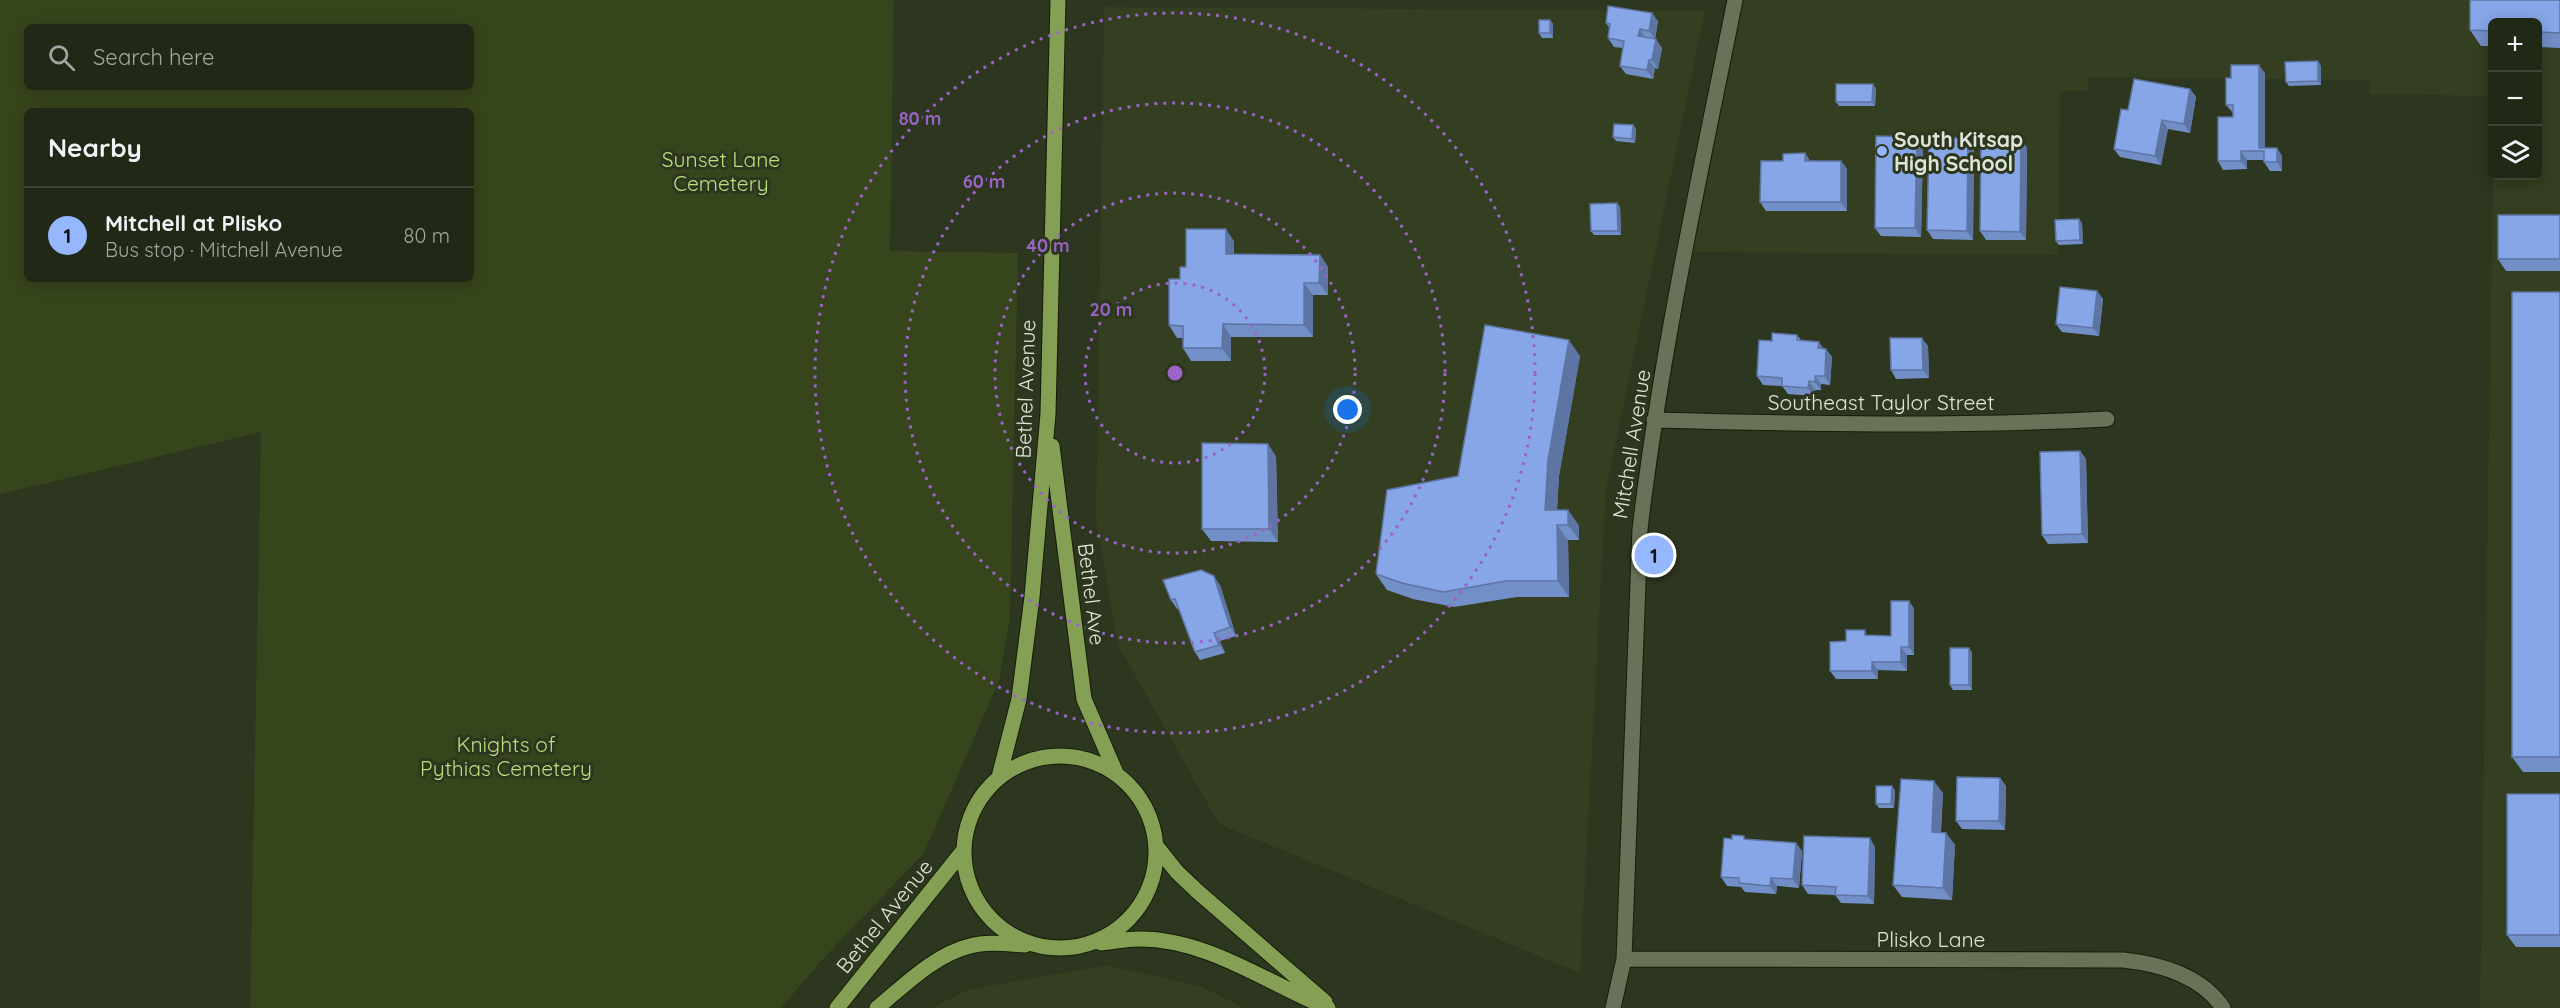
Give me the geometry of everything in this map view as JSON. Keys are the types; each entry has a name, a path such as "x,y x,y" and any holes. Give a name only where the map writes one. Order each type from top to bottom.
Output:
{"main road":[{"name":"Bethel Avenue","path":"999,777 1019,699 1032,597 1048,414 1058,0"},
{"name":"Bethel Ave","path":"1048,414 1084,699 1116,773"},
{"path":"1038,946 1014,937 993,921 973,893 966,877 963,851 966,830 973,810 984,792 999,777 1028,761 1044,756 1069,755 1094,761 1116,773 1133,787 1154,825 1157,847 1156,869 1149,890 1138,909 1123,926 1104,938 1083,946"},
{"path":"1157,847 1177,872 1330,1008"},
{"name":"Bethel Avenue","path":"837,1008 963,851"},
{"path":"878,1008 946,955 962,949 990,943 1061,948 1136,938 1164,940 1218,956 1330,1008"}],"street":[{"name":"Mitchell Avenue","path":"1613,1008 1624,959 1640,529 1654,420 1735,0"},
{"name":"Southeast Taylor Street","path":"1654,420 1894,426 2005,424 2107,418"},
{"name":"Plisko Lane","path":"1624,959 2123,960 2163,968 2200,982 2214,994 2223,1008"}],"shaded area":[{"name":"South Kitsap High School","path":"1735,0 2560,0 2560,1008 2480,1008 2493,180 2542,180 2542,18 2488,18 2488,96 2370,94 2369,80 2088,77 2088,91 2060,91 2058,255 1686,252"},
{"path":"1104,7 1705,11 1606,490 1580,973 1219,824 1118,645 1096,521"},
{"path":"1106,965 1203,987 1245,1008 932,1008 967,990"}],"green space":[{"path":"0,0 894,0 890,251 1018,253 1010,617 999,681 924,853 823,959 781,1008 250,1008 261,432 0,494"}],"building":[{"path":"2470,0 2560,0 2560,33 2542,32 2542,18 2488,18 2488,31 2470,30"},
{"path":"1608,6 1652,13 1649,31 1640,29 1638,36 1656,39 1652,60 1649,60 1647,70 1620,66 1624,41 1608,38 1610,24 1606,23"},
{"path":"1539,20 1550,20 1550,33 1539,33"},
{"path":"2318,61 2318,81 2286,82 2285,62"},
{"path":"2231,65 2259,65 2259,148 2277,148 2277,162 2264,162 2264,151 2241,151 2241,161 2218,161 2218,117 2233,117 2233,105 2226,105 2226,78 2231,78"},
{"path":"2134,79 2190,89 2184,124 2162,120 2155,156 2114,149 2121,109 2128,110"},
{"path":"1836,84 1873,84 1872,102 1836,102"},
{"path":"1614,124 1633,125 1632,139 1613,137"},
{"path":"1876,136 1917,137 1915,228 1875,228"},
{"path":"1929,138 1968,138 1967,231 1927,230"},
{"path":"1981,139 2021,139 2020,232 1980,231"},
{"path":"1805,153 1805,161 1841,161 1841,202 1760,202 1761,161 1783,161 1783,154"},
{"path":"1617,203 1618,231 1591,231 1590,204"},
{"path":"2498,215 2560,215 2560,259 2498,259"},
{"path":"2079,219 2080,240 2056,241 2055,220"},
{"path":"1186,229 1226,229 1226,254 1320,255 1319,283 1304,283 1304,325 1223,324 1222,348 1183,348 1183,326 1169,325 1169,279 1180,279 1180,267 1186,267"},
{"path":"2060,287 2097,291 2093,328 2056,324"},
{"path":"2512,292 2560,292 2560,757 2512,757"},
{"path":"1485,325 1569,340 1548,460 1545,510 1568,510 1568,525 1557,525 1558,581 1506,581 1443,592 1402,583 1376,574 1387,490 1458,476"},
{"path":"1772,333 1797,335 1797,340 1819,342 1818,348 1826,349 1825,376 1815,376 1815,382 1809,381 1808,388 1782,386 1782,378 1757,376 1759,340 1772,341"},
{"path":"1890,338 1922,338 1923,370 1891,370"},
{"path":"1202,443 1268,444 1269,529 1202,529"},
{"path":"2080,451 2082,534 2042,535 2040,452"},
{"path":"1201,570 1214,576 1230,627 1214,633 1219,645 1195,652 1175,599 1171,600 1163,580"},
{"path":"1891,601 1909,601 1909,647 1901,647 1901,662 1872,662 1872,671 1830,671 1830,642 1846,641 1846,630 1865,630 1865,635 1891,636"},
{"path":"1950,648 1969,648 1969,685 1950,685"},
{"path":"1957,777 2000,778 1999,821 1956,821"},
{"path":"1901,779 1934,781 1932,832 1946,833 1943,888 1893,885"},
{"path":"1876,786 1892,786 1891,804 1876,804"},
{"path":"2507,794 2560,794 2560,935 2507,935"},
{"path":"1732,835 1744,836 1744,839 1796,843 1793,879 1771,878 1770,886 1739,883 1739,878 1721,877 1724,838 1732,839"},
{"path":"1804,836 1870,838 1868,896 1835,895 1836,887 1802,885"}],"place":[{"name":"South Kitsap High School","path":"1882,151"},
{"name":"Mitchell at Plisko","path":"1654,555"}],"park label":[{"name":"Sunset Lane Cemetery","path":"721,171"},
{"name":"Knights of Pythias Cemetery","path":"506,756"}]}
